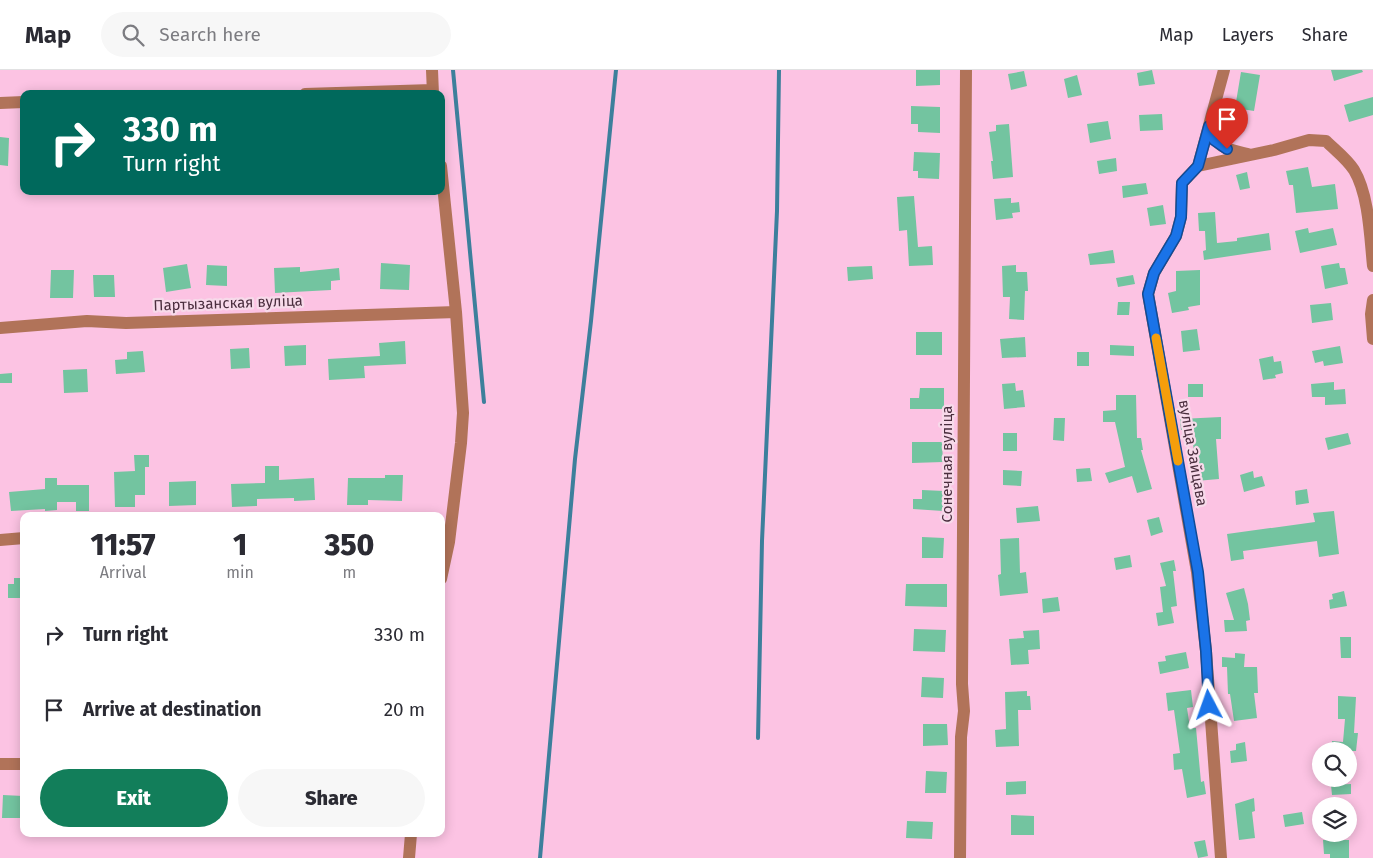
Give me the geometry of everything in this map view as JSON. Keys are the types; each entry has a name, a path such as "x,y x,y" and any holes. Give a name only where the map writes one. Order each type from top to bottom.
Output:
{"street":[{"path":"432,70 433,90"},
{"name":"Сонечная вуліца","path":"960,858 961,737 964,711 962,684 966,70"},
{"name":"вуліца Зайцава","path":"1221,858 1206,651 1198,572 1148,294 1154,273 1176,236 1181,217 1182,183 1198,166 1224,70"},
{"path":"0,103 20,102"},
{"path":"1209,126 1214,140 1227,149 1252,155"},
{"path":"1198,166 1252,155 1309,140 1326,141 1354,170 1362,192 1369,225 1373,266"},
{"path":"444,195 456,312 463,413 461,443 445,540"},
{"path":"1373,300 1370,314 1373,339"},
{"name":"Партызанская вуліца","path":"0,328 87,321 126,322 456,312"},
{"path":"0,540 20,538"},
{"path":"0,764 20,764"},
{"path":"410,858 411,837"}],"building":[{"path":"916,70 940,70 940,85 916,86"},
{"path":"1152,70 1155,84 1139,86 1137,73"},
{"path":"1331,70 1362,70 1363,72 1334,81"},
{"path":"1024,71 1027,86 1011,90 1008,74"},
{"path":"1241,72 1260,75 1254,111 1235,108"},
{"path":"1077,75 1082,95 1068,98 1064,79"},
{"path":"1373,97 1373,115 1349,122 1344,105"},
{"path":"911,106 940,107 940,133 918,132 918,124 911,124"},
{"path":"1162,114 1163,130 1140,131 1139,115"},
{"path":"1108,121 1111,139 1090,143 1087,124"},
{"path":"1009,124 1013,177 993,179 991,161 993,161 989,132 996,131 996,125"},
{"path":"0,137 9,138 8,166 0,165"},
{"path":"914,152 940,153 939,179 918,178 918,171 913,171"},
{"path":"1116,158 1117,171 1099,174 1097,161"},
{"path":"1308,167 1312,187 1335,184 1338,209 1296,213 1293,185 1289,185 1286,171"},
{"path":"1247,172 1250,188 1240,190 1236,175"},
{"path":"1146,183 1148,194 1123,198 1122,186"},
{"path":"914,196 918,247 932,246 933,265 909,266 907,230 899,231 897,197"},
{"path":"1011,198 1011,203 1019,202 1020,212 1012,213 1013,218 996,220 994,199"},
{"path":"1163,205 1166,224 1150,226 1147,208"},
{"path":"1215,212 1217,243 1237,241 1237,238 1269,233 1271,250 1204,260 1203,251 1206,250 1205,231 1199,231 1198,213"},
{"path":"1308,228 1309,233 1333,228 1337,245 1300,253 1295,231"},
{"path":"1113,250 1115,263 1090,265 1088,254"},
{"path":"381,263 410,265 409,290 380,289"},
{"path":"1339,263 1340,268 1345,268 1348,284 1325,289 1321,266"},
{"path":"187,264 191,288 166,292 163,268"},
{"path":"207,265 227,266 227,286 206,285"},
{"path":"1016,265 1016,272 1027,272 1028,291 1025,291 1024,320 1009,319 1010,297 1003,297 1002,266"},
{"path":"872,266 873,279 848,281 847,267"},
{"path":"300,267 300,272 339,268 340,280 331,281 331,290 275,293 274,268"},
{"path":"51,270 74,270 73,298 50,298"},
{"path":"1200,270 1200,305 1188,307 1189,310 1172,313 1168,293 1176,291 1176,271"},
{"path":"93,275 114,275 115,297 94,297"},
{"path":"1133,275 1135,284 1118,287 1116,278"},
{"path":"1118,302 1130,302 1129,315 1117,315"},
{"path":"1331,303 1333,320 1312,323 1310,305"},
{"path":"1197,329 1200,350 1183,352 1181,331"},
{"path":"916,332 942,332 942,355 916,355"},
{"path":"1025,337 1026,357 1002,358 1000,339"},
{"path":"405,341 406,364 364,366 365,378 329,380 328,359 380,356 379,343"},
{"path":"306,345 306,365 285,366 284,346"},
{"path":"1110,345 1134,346 1134,356 1110,355"},
{"path":"1340,346 1343,363 1324,366 1323,361 1315,363 1312,351"},
{"path":"249,348 250,368 231,369 230,349"},
{"path":"143,351 145,372 116,374 115,360 127,359 127,352"},
{"path":"1077,352 1089,352 1089,366 1077,366"},
{"path":"1273,356 1274,362 1281,361 1283,373 1275,375 1276,378 1263,380 1259,359"},
{"path":"87,369 88,392 64,393 63,370"},
{"path":"12,373 12,383 0,383 0,374"},
{"path":"1334,382 1334,390 1345,389 1346,404 1325,405 1325,397 1312,397 1311,384"},
{"path":"1015,383 1016,391 1023,390 1025,407 1004,409 1002,384"},
{"path":"1188,384 1203,384 1203,397 1188,397"},
{"path":"920,388 944,388 944,409 910,409 910,398 919,398"},
{"path":"1116,395 1136,395 1137,438 1141,438 1143,450 1141,450 1152,489 1137,493 1132,476 1109,483 1105,473 1125,467 1115,422 1103,422 1103,411 1116,410"},
{"path":"1221,417 1221,439 1216,439 1219,479 1196,481 1192,429 1181,430 1180,419"},
{"path":"1054,418 1065,418 1064,441 1053,440"},
{"path":"1003,433 1017,433 1017,451 1003,451"},
{"path":"1348,433 1351,444 1328,450 1325,438"},
{"path":"912,442 942,442 943,462 912,463"},
{"path":"134,455 149,455 149,467 145,467 145,495 135,495 135,507 115,507 114,472 135,471"},
{"path":"265,466 279,466 279,480 314,478 315,500 294,501 294,498 257,499 257,506 232,507 231,484 265,483"},
{"path":"1090,468 1092,481 1077,482 1076,469"},
{"path":"1003,470 1022,471 1021,486 1003,485"},
{"path":"1253,471 1254,478 1262,476 1265,486 1244,492 1240,475"},
{"path":"385,475 403,475 402,501 368,500 368,505 347,505 348,478 385,478"},
{"path":"45,478 57,478 57,485 89,485 89,511 76,511 76,502 57,502 57,510 11,511 9,492 45,489"},
{"path":"196,481 196,505 169,506 169,482"},
{"path":"1307,489 1309,503 1296,505 1295,491"},
{"path":"922,490 944,491 943,511 913,509 913,499 922,499"},
{"path":"1038,506 1040,521 1017,523 1016,508"},
{"path":"1334,511 1339,554 1319,557 1317,541 1243,551 1244,559 1231,561 1227,534 1315,522 1313,513"},
{"path":"1159,517 1163,532 1151,536 1147,520"},
{"path":"922,537 944,538 943,558 922,558"},
{"path":"1019,538 1020,573 1026,572 1028,593 1000,596 998,575 1001,574 1000,539"},
{"path":"1130,555 1132,567 1116,570 1114,558"},
{"path":"1174,560 1176,571 1173,571 1177,606 1171,607 1174,623 1158,626 1156,613 1163,612 1160,587 1166,586 1160,563"},
{"path":"14,578 20,578 20,598 8,598 8,584 14,584"},
{"path":"906,584 947,584 947,607 905,606"},
{"path":"1244,588 1250,620 1246,621 1247,631 1225,632 1224,620 1234,620 1226,593"},
{"path":"1344,591 1347,606 1330,609 1329,600 1333,599 1332,594"},
{"path":"1058,597 1060,611 1043,613 1042,599"},
{"path":"914,629 946,630 945,652 913,651"},
{"path":"1039,630 1040,649 1028,650 1029,664 1011,665 1009,639 1024,638 1023,631"},
{"path":"1340,637 1351,637 1351,658 1341,658"},
{"path":"1186,652 1189,668 1160,674 1158,662 1166,661 1165,656"},
{"path":"1235,653 1245,654 1244,667 1257,667 1258,693 1254,693 1257,718 1234,721 1230,694 1228,694 1227,667 1222,667 1222,657 1235,658"},
{"path":"922,677 944,678 943,698 921,697"},
{"path":"1191,690 1193,707 1187,708 1190,728 1196,728 1201,782 1204,781 1206,794 1187,798 1182,769 1174,770 1173,754 1180,753 1174,710 1168,711 1166,693"},
{"path":"1027,691 1027,696 1030,696 1031,710 1018,710 1019,746 996,747 995,730 1006,729 1005,692"},
{"path":"1338,696 1356,697 1354,733 1358,733 1357,742 1343,742 1345,719 1338,719"},
{"path":"923,724 947,724 948,745 923,746"},
{"path":"1245,742 1247,761 1231,763 1230,751 1236,750 1236,744"},
{"path":"926,771 947,772 946,793 925,793"},
{"path":"1026,781 1026,794 1006,795 1006,782"},
{"path":"1331,787 1351,787 1351,794 1332,795"},
{"path":"3,795 20,796 20,818 2,818"},
{"path":"1254,798 1255,811 1252,812 1255,838 1239,840 1235,804"},
{"path":"1302,812 1304,824 1285,827 1283,815"},
{"path":"1011,815 1034,816 1034,835 1011,835"},
{"path":"907,821 933,822 932,839 906,838"},
{"path":"1205,840 1208,856 1198,858 1194,842"},
{"path":"1323,842 1349,842 1349,858 1330,858 1330,854 1324,854"}],"waterway":[{"path":"453,70 484,402"},
{"path":"540,858 575,459 616,70"},
{"path":"758,738 762,541 777,211 779,70"}],"slow traffic":[{"path":"1156,338 1178,461"}],"route":[{"path":"1209,705 1198,572 1148,294 1154,273 1176,236 1181,217 1182,183 1198,166 1209,126 1214,140 1227,149"}]}
